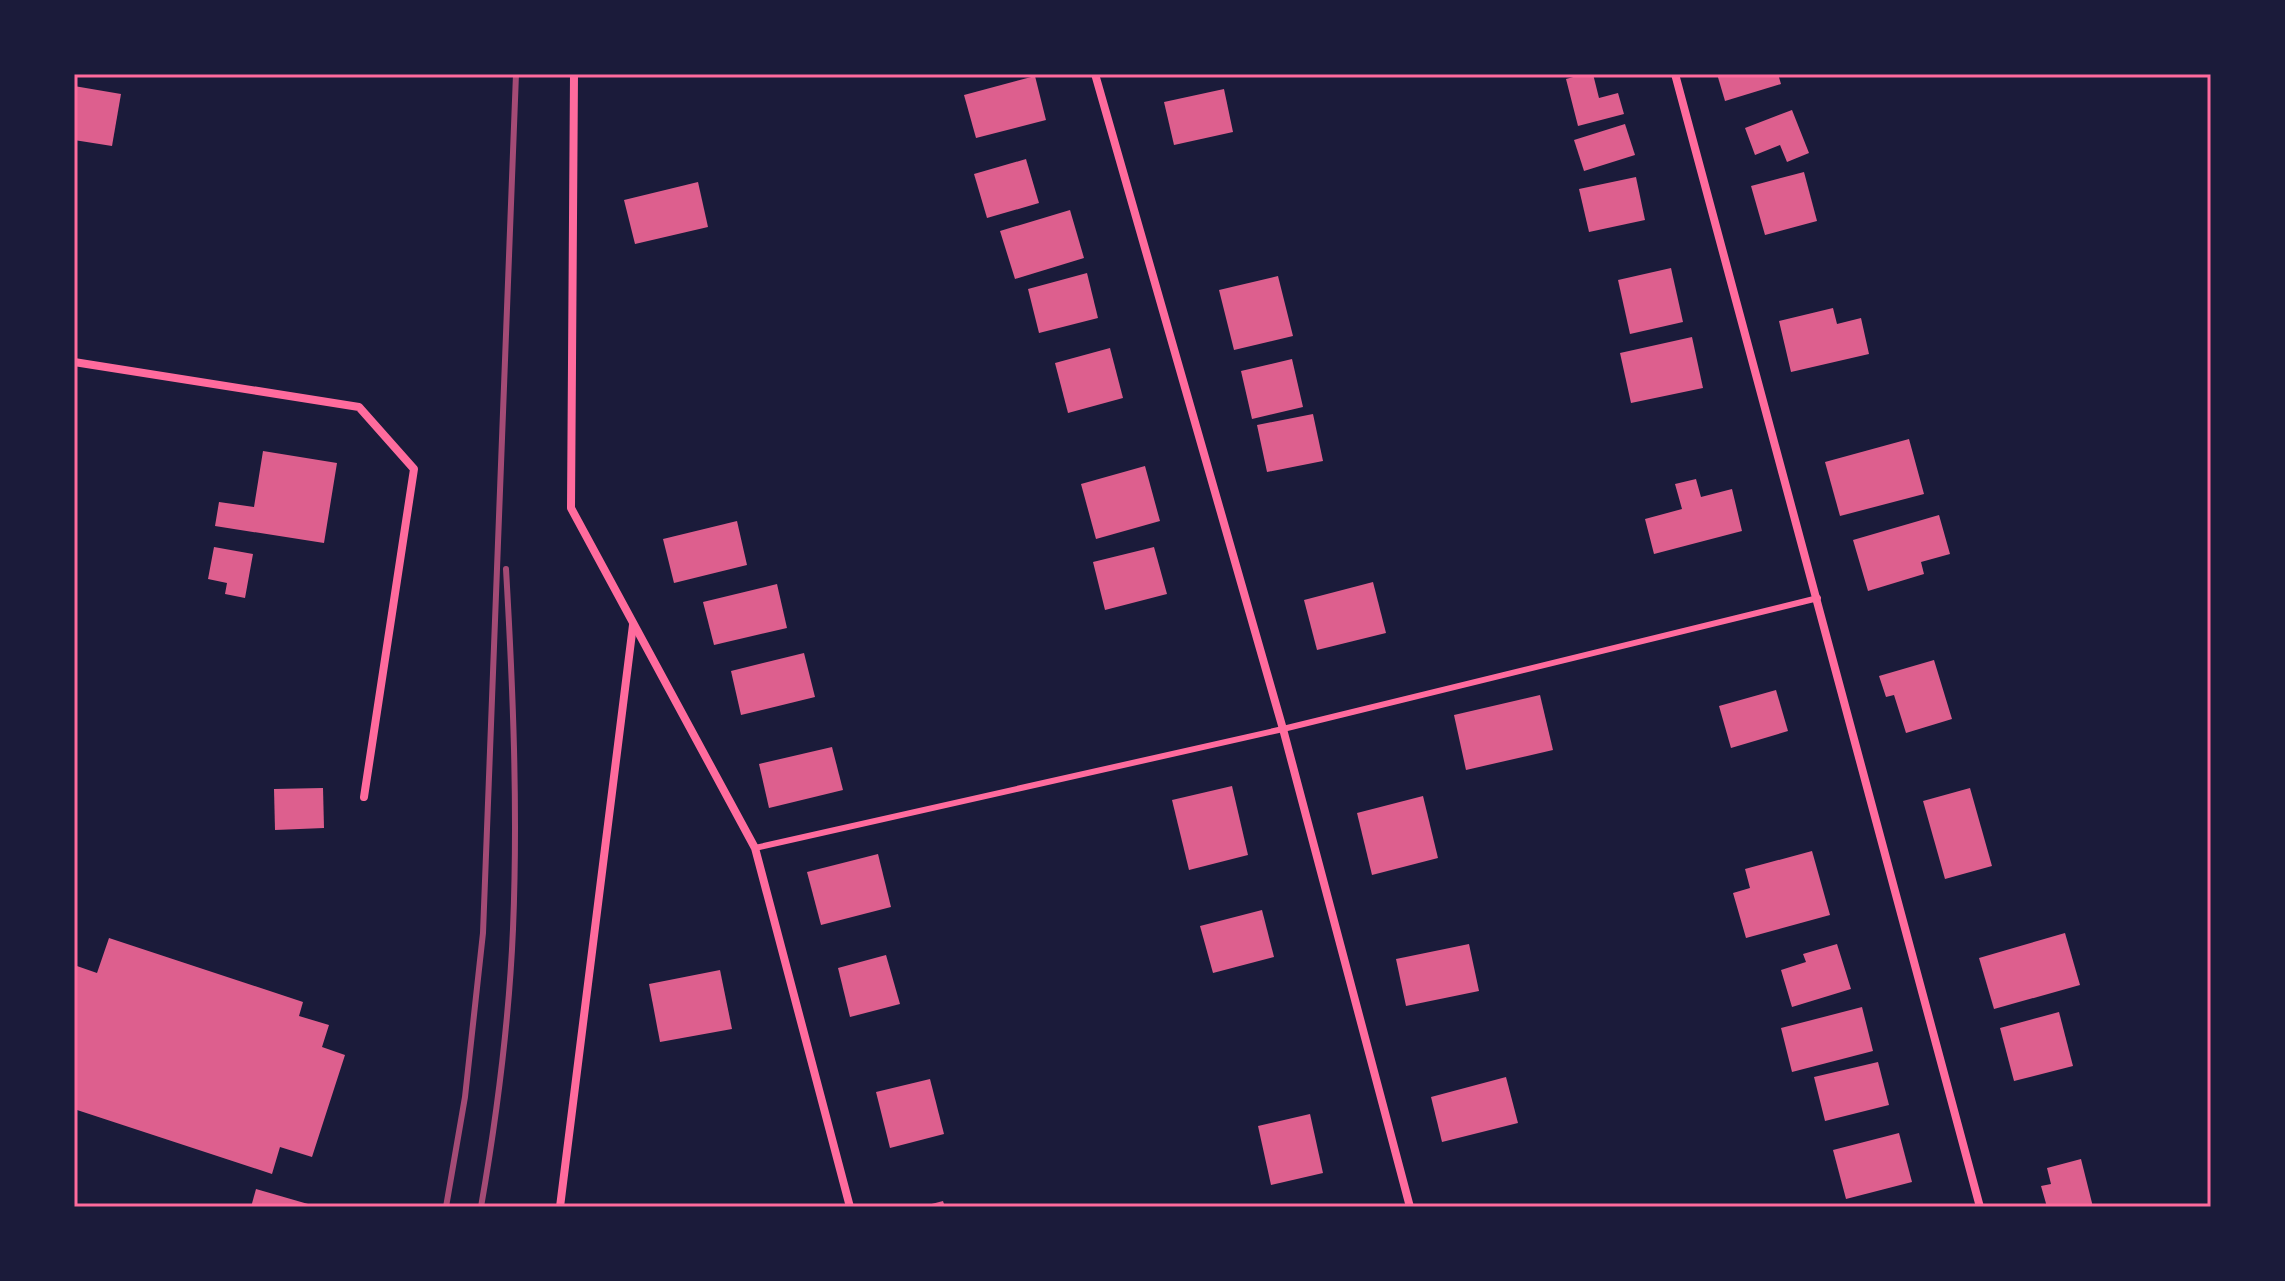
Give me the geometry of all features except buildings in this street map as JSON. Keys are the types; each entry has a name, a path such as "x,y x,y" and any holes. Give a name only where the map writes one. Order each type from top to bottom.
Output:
{"street":[{"path":"574,74 571,508 755,848 850,1207"},
{"path":"1095,74 1283,729 1410,1207"},
{"path":"1675,74 1980,1207"},
{"path":"74,362 359,407 414,469 364,797"},
{"path":"560,1207 633,625"}],"lane":[{"path":"755,848 1283,729 1818,598"}],"railway":[{"path":"446,1207 465,1097 483,933 516,74"},
{"path":"481,1207 502,1068 513,929 514,749 506,569"}]}
